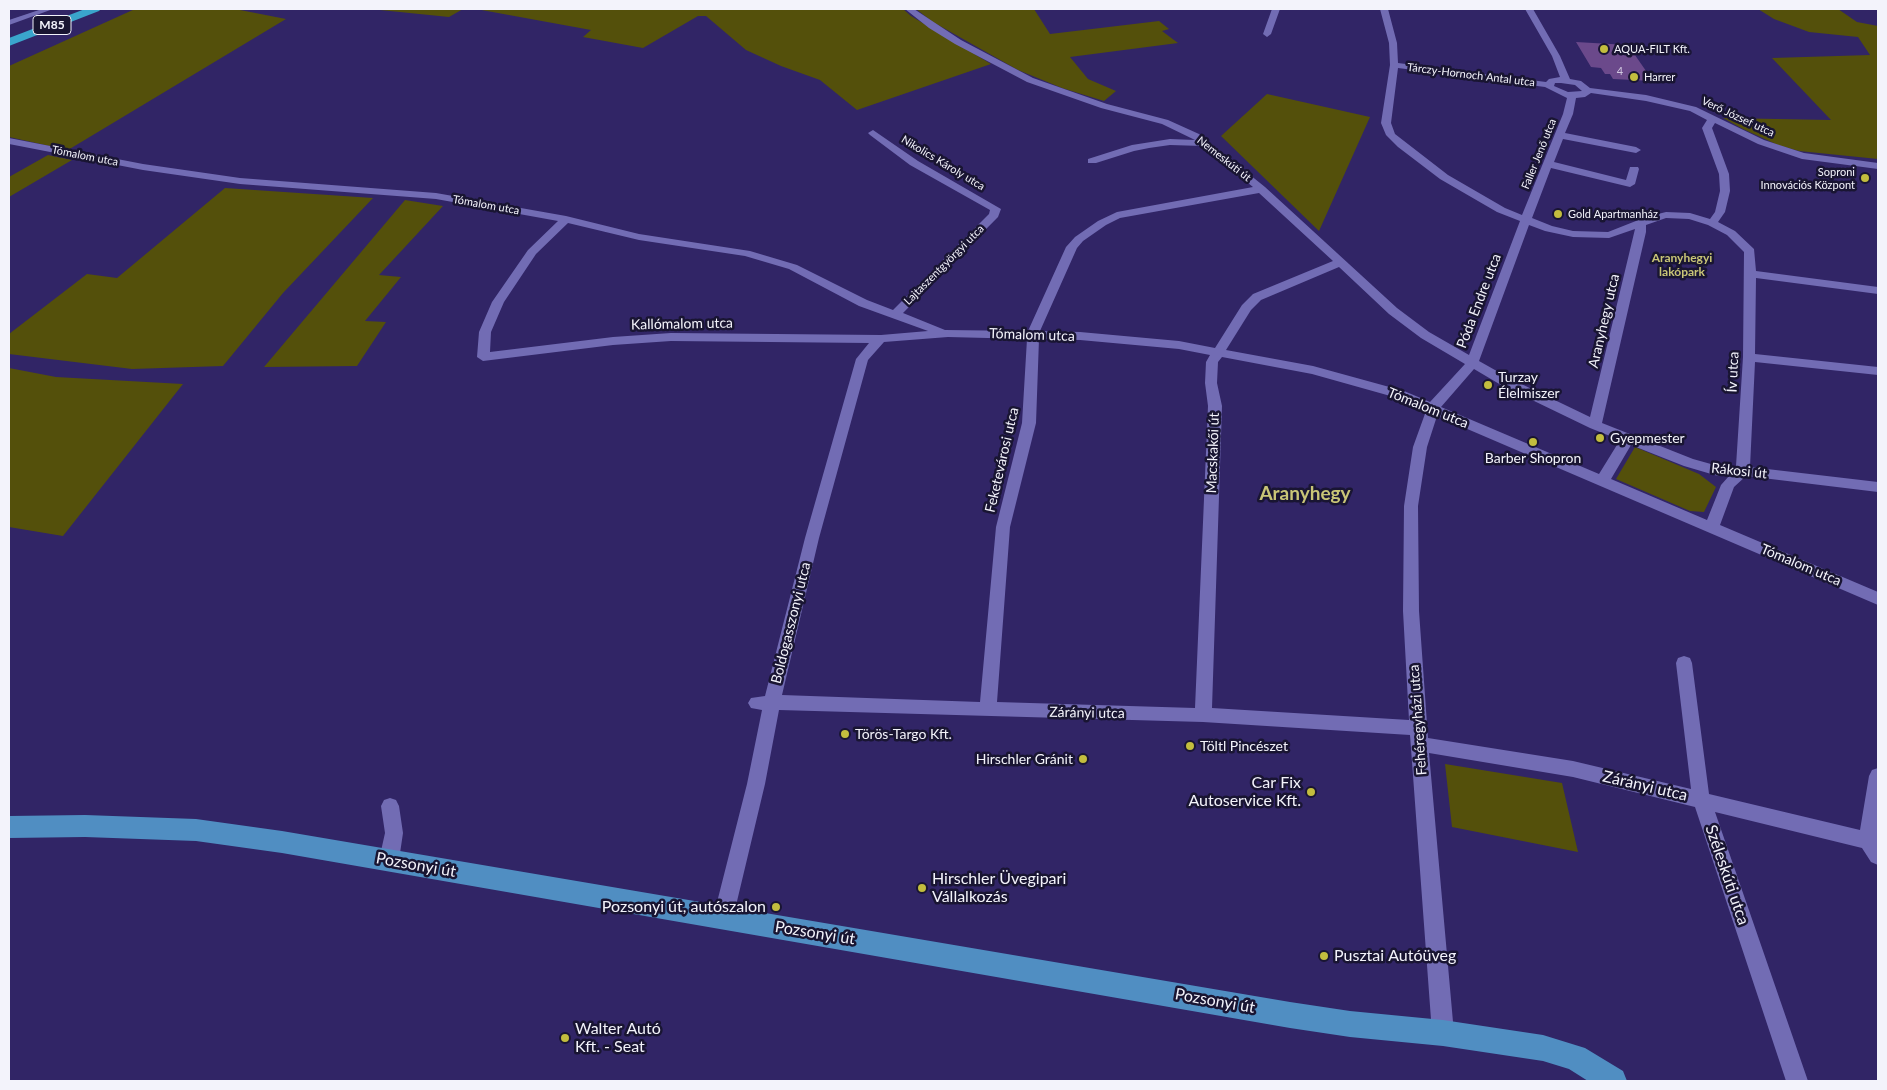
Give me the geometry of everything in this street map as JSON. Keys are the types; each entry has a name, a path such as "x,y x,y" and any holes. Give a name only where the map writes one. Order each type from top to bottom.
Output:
{"highway":[{"name":"M85","path":"9,36 82,9"},
{"name":"M85","path":"9,42 95,9"}],"main road":[{"name":"Pozsonyi út","path":"9,827 85,826 196,830 389,860 1299,1016 1350,1024 1443,1033 1543,1048 1575,1058 1613,1081"}],"street":[{"path":"9,23 49,9"},
{"name":"Nemeskúti út","path":"910,9 932,26 958,42 1030,80 1079,98 1166,122 1186,130 1205,143 1261,189 1393,311 1425,335 1472,364"},
{"path":"1267,34 1276,9"},
{"name":"Tárczy-Hornoch Antal utca","path":"1383,9 1393,44 1394,65 1386,123 1391,134 1418,158 1447,179 1480,199 1525,221 1557,231 1594,236 1610,235 1650,219 1666,215"},
{"path":"1529,9 1556,56 1566,80"},
{"name":"Tárczy-Hornoch Antal utca","path":"1394,65 1549,85"},
{"path":"1566,80 1583,85 1588,90 1582,96 1572,96 1556,92 1549,85 1552,81 1566,80"},
{"name":"Verő József utca","path":"1588,90 1668,102 1713,118 1781,150 1831,161 1878,166"},
{"name":"Faller Jenő utca","path":"1525,221 1568,114 1572,96"},
{"path":"1712,223 1720,212 1725,191 1724,174 1708,128 1713,118"},
{"name":"Nikolics Károly utca","path":"873,133 914,163 996,209 994,215"},
{"path":"1560,135 1636,150"},
{"name":"Tómalom utca","path":"9,141 143,168 240,181 436,196 566,219 639,236 761,256 801,271 863,303 927,328 948,333"},
{"path":"1092,161 1150,144 1176,142 1205,143"},
{"path":"1548,164 1630,184 1634,169"},
{"name":"Feketevárosi utca","path":"988,710 1003,527 1029,423 1033,334 1072,247 1079,239 1117,215 1261,189"},
{"name":"Lajtaszentgyörgyi utca","path":"894,315 994,215"},
{"name":"Ív utca","path":"1666,215 1690,216 1712,223 1732,233 1750,251 1749,357 1743,471"},
{"name":"Kallómalom utca","path":"566,219 532,252 498,302 485,332 483,357 613,341 671,338 881,339"},
{"name":"Póda Endre utca","path":"1433,409 1439,399 1472,364 1525,221"},
{"name":"Aranyhegy utca","path":"1596,425 1641,232 1640,224"},
{"name":"Macskakői út","path":"1204,715 1215,406 1212,362 1246,308 1257,297 1341,262"},
{"path":"1751,274 1878,290"},
{"name":"Tómalom utca","path":"881,339 948,333 1033,334 1131,340 1179,345 1313,370 1399,394 1878,599"},
{"name":"Boldogasszonyi utca","path":"723,918 756,784 764,702 862,360 867,351 881,339"},
{"path":"1749,357 1878,372"},
{"name":"Rákosi út","path":"1472,364 1596,425 1689,463 1718,470 1743,471 1878,487"},
{"name":"Fehéregyházi utca","path":"1433,409 1420,447 1411,506 1411,610 1418,736 1443,1033"},
{"path":"1603,480 1628,439"},
{"path":"1712,527 1728,485 1743,471"},
{"name":"Széleskúti utca","path":"1684,663 1701,799 1797,1081"},
{"name":"Zárányi utca","path":"764,702 1204,715 1418,736 1701,799 1873,849"},
{"path":"1873,849 1878,776"},
{"path":"389,860 394,833 390,806"}],"shaded area":[{"path":"135,9 235,9 286,19 68,150 9,137 9,66"},
{"path":"370,9 463,9 449,17"},
{"path":"476,9 903,9 911,16 991,64 857,110 820,80 781,66 746,50 706,16 698,16 643,48 583,37 591,30"},
{"path":"916,9 1034,9 1050,34 1159,21 1169,29 1162,31 1178,43 1070,57 1088,79 1116,91 1104,101 1062,88 1018,70 933,22"},
{"path":"1758,9 1838,9 1857,22 1878,26 1878,159 1799,151 1778,145 1723,118 1831,120 1772,58 1870,55 1858,37 1809,32 1774,19"},
{"path":"1267,94 1370,117 1319,231 1221,136"},
{"path":"48,155 72,160 9,197 9,177"},
{"path":"225,188 373,198 283,293 223,366 132,369 9,354 9,334 87,274 117,278"},
{"path":"405,200 443,206 379,275 401,277 365,321 386,322 357,366 264,367"},
{"path":"9,368 56,377 183,384 63,536 9,527"},
{"path":"1635,447 1699,474 1716,487 1704,512 1690,511 1616,479"},
{"path":"1445,764 1562,783 1578,852 1452,827"}],"building":[{"path":"1576,42 1628,45 1653,81 1613,79 1610,74 1605,74 1601,68 1591,67"}],"place":[{"name":"AQUA-FILT Kft.","path":"1604,49"},
{"name":"Harrer","path":"1634,77"},
{"name":"Soproni Innovációs Központ","path":"1865,178"},
{"name":"Gold Apartmanház","path":"1558,214"},
{"name":"Turzay Élelmiszer","path":"1488,385"},
{"name":"Gyepmester","path":"1600,438"},
{"name":"Barber Shopron","path":"1533,442"},
{"name":"Törös-Targo Kft.","path":"845,734"},
{"name":"Töltl Pincészet","path":"1190,746"},
{"name":"Hirschler Gránit","path":"1083,759"},
{"name":"Car Fix Autoservice Kft.","path":"1311,792"},
{"name":"Hirschler Üvegipari Vállalkozás","path":"922,888"},
{"name":"Pozsonyi út, autószalon","path":"776,907"},
{"name":"Pusztai Autóüveg","path":"1324,956"},
{"name":"Walter Autó Kft. - Seat","path":"565,1038"}],"district":[{"name":"Aranyhegyi lakópark","path":"1682,265"},
{"name":"Aranyhegy","path":"1305,494"}]}
